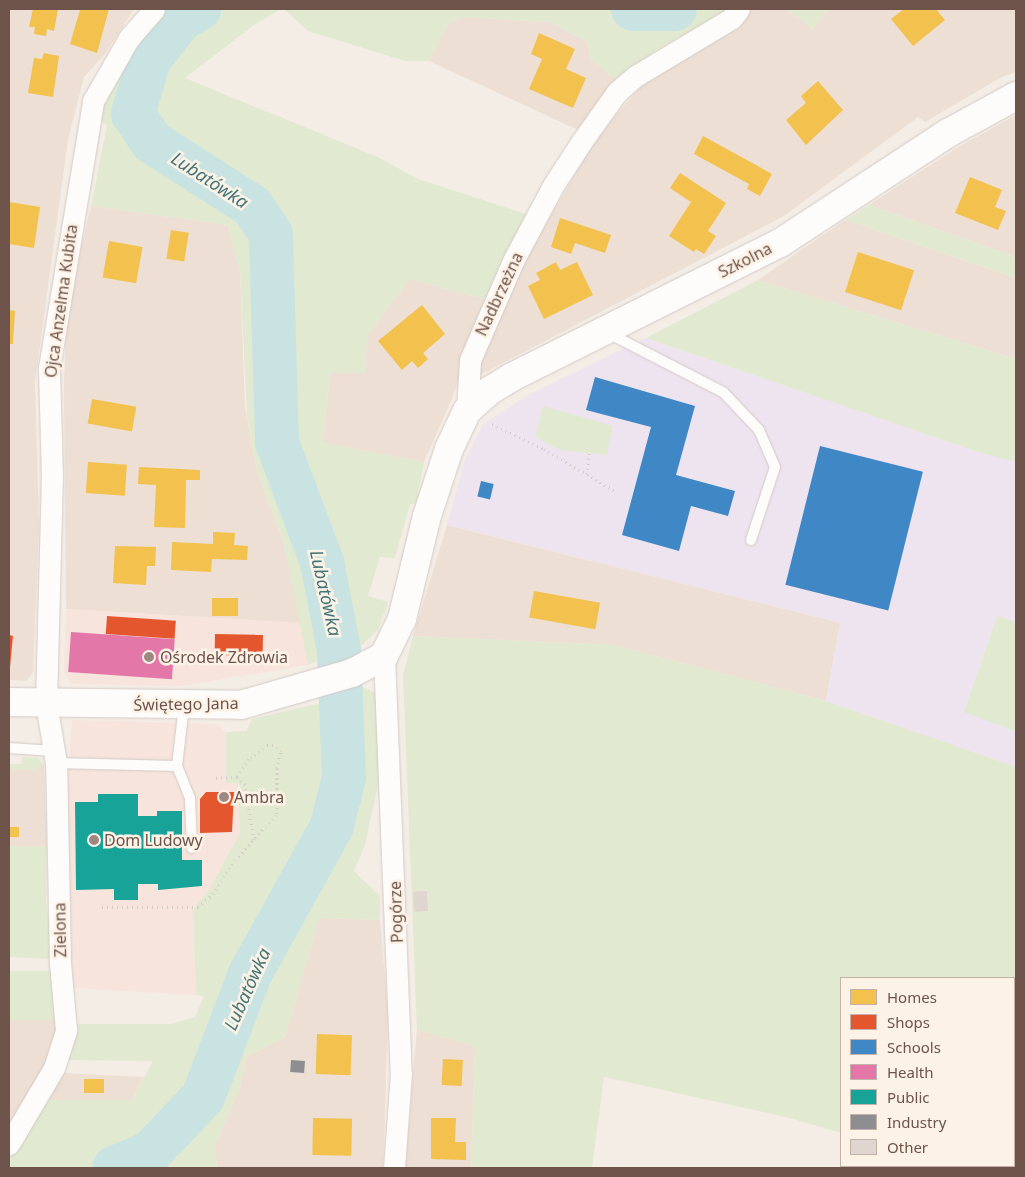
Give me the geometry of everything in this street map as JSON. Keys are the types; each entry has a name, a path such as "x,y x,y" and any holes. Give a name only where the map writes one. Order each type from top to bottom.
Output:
{"street":[{"name":"Ojca Anzelma Kubita","path":"46,703 52,477 49,368 60,288 93,101 129,38 154,9"},
{"name":"Nadbrzeżna","path":"384,656 402,619 427,516 449,449 467,411 470,360 513,261 554,184 617,92 634,77 732,18 740,9"},
{"name":"Szkolna","path":"467,411 512,377 780,243 948,133 1016,96"},
{"name":"Świętego Jana","path":"9,702 184,706 241,705 352,673 384,656"},
{"name":"Pogórze","path":"384,656 401,1073 394,1168"},
{"name":"Zielona","path":"9,1144 54,1068 66,1030 60,963 55,757 46,703"}],"lane":[{"path":"604,332 723,392 759,430 775,467 751,540"},
{"path":"184,706 177,766 190,799 192,848"},
{"path":"9,748 55,757 177,766"}],"path":[{"path":"501,429 617,492"},
{"path":"586,474 589,453"},
{"path":"102,907 198,907 213,894 235,860 277,814 277,768 281,751 273,744 267,745 249,759 237,777"},
{"path":"214,778 237,777 245,784 254,840"}],"shaded area":[{"path":"9,9 134,9 105,54 84,77 68,140 35,382 39,525 33,672 26,681 9,680"},
{"path":"750,9 786,9 813,29 827,9 1016,9 1016,72 1000,78 925,122 918,117 784,216 480,375 478,371 486,348 515,276 597,137 641,86 740,27"},
{"path":"462,17 549,22 588,42 590,58 615,79 580,131 429,61 447,25"},
{"path":"1016,115 1016,257 869,205 957,148"},
{"path":"91,206 228,225 240,271 245,407 258,475 284,543 301,623 66,609 64,384 67,305"},
{"path":"845,220 1016,278 1016,359 758,280"},
{"path":"409,279 487,300 451,401 424,462 323,443 330,373 365,373 367,336"},
{"path":"646,338 975,451 1016,462 1016,767 826,701 840,623 447,525 465,460 483,424 530,394"},
{"path":"447,525 840,623 826,701 614,645 413,636"},
{"path":"66,609 301,623 308,665 181,686 72,684 64,673"},
{"path":"72,720 217,724 226,732 226,783 237,783 240,833 210,888 193,910 196,995 70,988 67,790"},
{"path":"44,765 47,846 9,846 9,769 31,770"},
{"path":"319,918 380,920 388,1014 383,1168 217,1168 214,1147 240,1087 246,1057 285,1037"},
{"path":"57,1019 57,1047 9,1129 9,1020"},
{"path":"417,1030 475,1046 471,1168 405,1168"},
{"path":"63,1073 144,1077 132,1100 48,1100"}],"green space":[{"path":"164,9 281,9 254,25 185,78 380,158 418,179 526,214 487,300 409,279 367,336 365,373 330,373 323,443 424,462 416,504 410,504 395,558 380,557 368,596 388,602 378,630 363,644 350,649 337,577 296,463 288,416 269,416 277,469 312,564 331,636 322,659 308,665 284,543 258,475 247,415 240,271 228,225 91,206 107,125 97,119 115,78"},
{"path":"284,9 731,9 656,50 615,79 590,58 588,42 549,22 462,17 447,25 429,61 405,61 308,31"},
{"path":"786,9 827,9 813,29"},
{"path":"869,205 1016,257 1016,278 845,220"},
{"path":"758,280 1016,359 1016,462 975,451 646,338"},
{"path":"543,406 613,426 607,455 559,450 535,437"},
{"path":"997,616 1016,622 1015,731 964,712"},
{"path":"413,636 614,645 826,701 1016,767 1016,1168 986,1167 1015,1167 1015,977 840,977 840,1133 786,1117 604,1077 592,1168 471,1168 475,1046 417,1030 403,675"},
{"path":"361,686 377,694 380,776 365,845 354,871 380,896 380,920 319,918 285,1037 246,1057 240,1087 214,1147 217,1168 9,1168 9,1159 48,1100 132,1100 153,1061 68,1060 75,1024 171,1024 195,1017 204,996 196,995 193,910 210,888 240,833 237,783 226,783 226,732 246,731 252,719 325,702 331,776 317,834 242,961 223,1018 243,1024 249,994 342,830 352,793 355,764 354,689"},
{"path":"22,757 38,758 44,765 31,770 9,769 9,764 21,764"},
{"path":"9,846 47,846 46,903 53,945 50,959 9,957"},
{"path":"9,971 55,971 55,1020 9,1020"}],"building: Homes":[{"path":"33,9 58,9 54,31 47,29 46,36 34,34 35,27 29,27"},
{"path":"76,9 109,9 97,53 70,44 80,10"},
{"path":"904,9 936,9 945,20 913,46 891,19"},
{"path":"539,33 575,49 566,69 586,78 573,108 529,89 542,59 531,54"},
{"path":"44,53 59,56 53,97 28,93 34,58 42,59"},
{"path":"818,81 843,110 806,145 786,120 806,103 801,96"},
{"path":"703,136 772,174 760,196 747,189 749,184 694,154"},
{"path":"680,173 726,203 708,231 716,236 704,254 696,249 694,252 669,236 691,202 670,188"},
{"path":"970,177 1002,190 995,207 1006,211 998,230 955,213"},
{"path":"9,202 40,207 34,248 9,244"},
{"path":"560,218 611,235 605,253 575,243 571,254 551,247"},
{"path":"171,230 189,233 184,261 166,259"},
{"path":"109,241 142,247 136,283 103,277"},
{"path":"858,252 914,270 901,310 845,292"},
{"path":"556,262 560,270 577,262 593,295 544,319 528,286 540,280 536,273"},
{"path":"422,305 445,334 423,353 428,359 418,368 412,361 402,370 378,341"},
{"path":"9,310 15,311 13,344 9,344"},
{"path":"92,399 136,407 132,431 88,424"},
{"path":"88,462 127,465 125,496 86,493"},
{"path":"139,467 200,470 200,480 186,480 185,528 154,527 156,485 138,484"},
{"path":"213,532 235,533 234,545 248,546 247,560 212,559 211,572 171,570 172,542 213,544"},
{"path":"115,546 156,547 155,566 147,566 146,585 113,583"},
{"path":"534,591 600,603 595,629 529,618"},
{"path":"212,598 238,598 238,616 212,616"},
{"path":"9,827 19,827 19,837 9,837"},
{"path":"317,1034 352,1035 351,1075 316,1074"},
{"path":"443,1059 463,1060 462,1086 442,1085"},
{"path":"84,1079 104,1079 104,1093 84,1093"},
{"path":"313,1118 352,1119 351,1156 312,1155"},
{"path":"431,1118 456,1118 455,1142 466,1142 466,1160 431,1159"}],"building: Shops":[{"path":"107,616 176,621 175,639 106,634"},
{"path":"215,634 263,635 263,656 215,655"},
{"path":"9,635 13,636 10,667 9,666"},
{"path":"206,792 234,792 232,832 200,833 200,799"}],"building: Schools":[{"path":"595,377 695,406 676,475 735,491 728,516 691,506 679,551 622,535 651,427 586,410"},
{"path":"820,446 923,472 888,610 785,585"},
{"path":"481,481 494,484 490,500 477,497"}],"building: Health":[{"path":"71,632 175,639 172,679 68,672"}],"building: Public":[{"path":"98,794 138,794 138,816 157,816 157,811 182,811 182,860 202,860 202,886 158,890 158,884 138,884 138,900 114,900 114,889 76,890 75,802 98,802"}],"building: Industry":[{"path":"291,1060 305,1061 304,1073 290,1072"}],"building: Other":[{"path":"427,891 428,911 414,912 413,892"}],"waterway":[{"name":"Lubatówka","path":"114,1168 150,1153 203,1097 250,974 332,826 344,777 339,650 322,562 277,442 271,234 252,206 152,142 133,114 149,60 181,19 199,9"},
{"name":"Lubatówka","path":"633,9 675,9"}],"place":[{"name":"Ośrodek Zdrowia","path":"149,657"},
{"name":"Ambra","path":"224,797"},
{"name":"Dom Ludowy","path":"94,840"}]}
